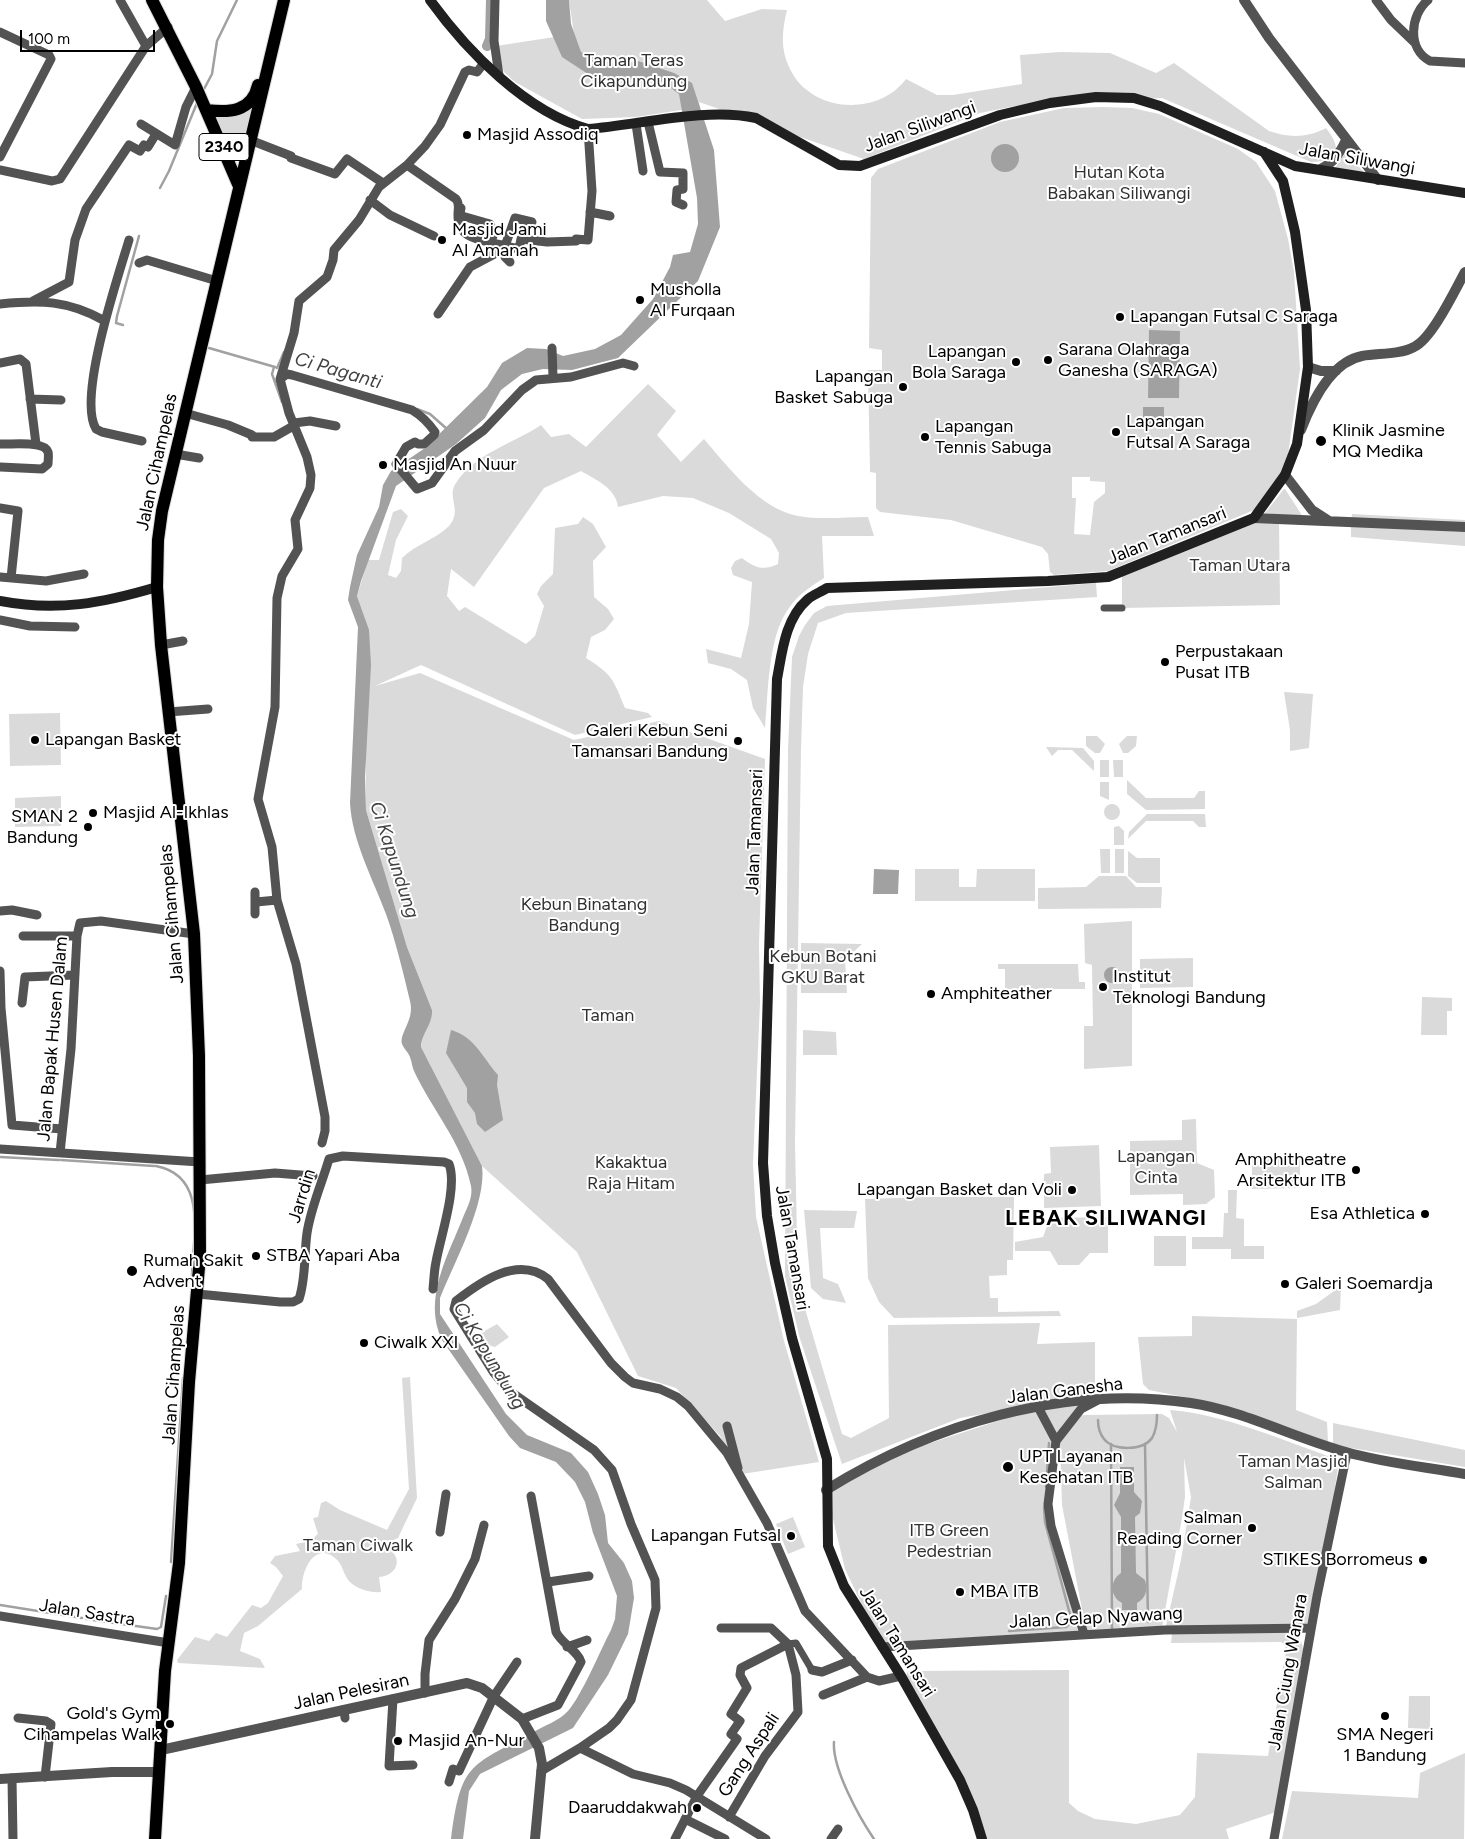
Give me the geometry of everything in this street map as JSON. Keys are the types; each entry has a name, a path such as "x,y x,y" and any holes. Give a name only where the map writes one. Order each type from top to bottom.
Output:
{"main road":[{"name":"2340","path":"152,0 197,88 233,166 239,186"},
{"path":"205,106 233,111 244,107 256,94 277,0"},
{"name":"Jalan Cihampelas","path":"154,1839 168,1643 179,1563 189,1382 198,1294 200,1180 194,934 161,645 157,587 160,520 284,0"},
{"name":"Jalan Siliwangi","path":"430,0 446,22 484,63 541,110 573,125 588,129 669,119 733,114 756,118 832,161 850,167 860,166 901,152 1000,115 1050,103 1096,97 1134,98 1160,106 1295,166 1465,193"},
{"name":"Jalan Tamansari","path":"982,1839 973,1810 960,1780 901,1676 844,1586 828,1546 827,1459 792,1338 775,1263 767,1216 763,1163 777,679 783,644 797,610 808,598 827,588 1048,582 1108,577 1254,518 1285,475 1296,444 1308,367 1306,310 1299,252 1283,182 1264,152"},
{"path":"1283,182 1295,166"},
{"path":"0,602 31,606 65,607 123,597 157,587"}],"street":[{"path":"120,0 146,46"},
{"path":"495,0 494,41 499,75"},
{"path":"1244,0 1346,140 1378,180"},
{"path":"1376,0 1391,20 1416,43 1430,62 1465,63"},
{"path":"1416,43 1413,27 1415,19 1428,0"},
{"path":"0,170 52,181 60,179 146,46 168,28"},
{"path":"0,32 49,55 51,59 0,157"},
{"path":"322,1144 325,1131 325,1117 296,964 277,900 272,847 258,799 274,707 277,598 282,576 298,549 295,520 310,488 311,475 308,457 285,403 282,372 294,332 299,301 326,277 334,260 334,250 359,220 381,182 408,165 440,125 464,72 469,70 477,72 484,63"},
{"path":"141,124 175,145 186,107 197,88"},
{"path":"648,122 660,172 683,173 682,189 677,190 676,202 683,205"},
{"path":"636,124 643,171"},
{"path":"408,165 459,202 458,224 464,234 470,237 503,247 519,249 521,239 564,242 576,241 576,239 588,240 592,191 588,129"},
{"path":"33,301 69,282 75,240 86,209 129,145 140,151 144,145 148,147 156,134"},
{"path":"250,140 281,150 292,158 335,174 347,159 381,182"},
{"path":"1321,169 1331,164 1338,156 1346,140"},
{"path":"370,200 390,215 434,236"},
{"path":"461,204 460,214 462,216 490,224 494,233 491,242"},
{"path":"590,212 610,216"},
{"path":"438,314 470,267 503,247 515,218 532,222"},
{"path":"129,240 105,321 95,369 91,416 93,424 102,432 142,441"},
{"path":"503,247 510,262"},
{"path":"139,263 147,260 217,280"},
{"path":"1296,444 1308,412 1336,371 1359,357 1405,350 1420,343 1443,312 1465,272"},
{"path":"0,304 33,301 67,306 105,321"},
{"path":"552,349 553,374"},
{"path":"0,363 20,360 25,362 36,444"},
{"path":"282,372 413,407 428,421 435,432 424,444 415,442 406,447 399,456 396,466 417,489 432,483 455,451 496,418 522,390 536,380 553,374 571,377 623,363 634,366"},
{"path":"1308,367 1322,371 1336,371"},
{"path":"30,399 61,400"},
{"path":"185,413 228,425 252,435 252,437 274,437 293,425 310,421 336,426"},
{"path":"0,444 36,444 48,451 48,464 45,468 0,467"},
{"path":"175,454 199,458"},
{"path":"1285,475 1312,510 1330,522"},
{"path":"0,508 18,510 12,578"},
{"path":"1254,518 1465,527"},
{"path":"0,577 46,581 84,574"},
{"path":"1104,608 1122,608"},
{"path":"0,623 75,627"},
{"path":"161,645 183,641"},
{"path":"168,712 208,709"},
{"path":"255,892 255,914"},
{"path":"256,902 277,900"},
{"path":"0,911 12,910 37,915"},
{"name":"Jalan Bapak Husen Dalam","path":"60,1153 71,1049 77,936 80,923 101,921 194,934"},
{"path":"23,936 77,936"},
{"path":"0,971 1,1008 12,1125 62,1129"},
{"path":"22,1003 25,977 75,975"},
{"path":"0,1149 200,1162"},
{"name":"Jarrdin","path":"198,1294 280,1302 293,1302 299,1299 307,1232 320,1184 326,1172 329,1159 343,1156 444,1162 449,1164 451,1175 446,1225 436,1262 433,1290"},
{"path":"200,1180 275,1173 313,1176"},
{"path":"535,1839 541,1771 609,1728 631,1700 656,1608 655,1580 630,1524 612,1470 594,1450 508,1390 494,1374 458,1317 454,1308 456,1301 494,1276 519,1270 540,1273 548,1279 625,1377 633,1382 660,1389 677,1397 688,1406 727,1454 767,1523 804,1611 867,1676 879,1681 901,1676"},
{"name":"Jalan Ganesha","path":"826,1490 850,1475 914,1443 955,1429 1038,1407 1098,1400 1146,1399 1191,1403 1247,1418 1347,1453 1465,1474"},
{"path":"1084,1634 1048,1516 1056,1441 1081,1409 1098,1400"},
{"path":"1038,1407 1056,1441"},
{"path":"727,1426 738,1473"},
{"name":"Jalan Ciung Wanara","path":"1274,1839 1311,1628 1347,1453"},
{"path":"440,1532 445,1510 446,1494"},
{"path":"522,1719 549,1710 563,1700 581,1662 580,1658 567,1647 556,1632 531,1496"},
{"path":"425,1692 429,1640 456,1599 474,1560 484,1525"},
{"path":"548,1582 589,1576"},
{"name":"Jalan Sastra","path":"0,1616 168,1643"},
{"path":"721,1628 771,1628 788,1644"},
{"name":"Jalan Gelap Nyawang","path":"882,1647 1166,1630 1311,1628"},
{"path":"567,1647 587,1640"},
{"path":"674,1839 697,1796 737,1739 731,1734 740,1721 731,1714 748,1688 740,1675 741,1668 788,1644 796,1643 812,1670 822,1672 852,1660"},
{"name":"Gang Aspali","path":"729,1817 765,1756 798,1712 796,1675 788,1644"},
{"path":"449,1782 449,1768 459,1771 494,1696 517,1662"},
{"path":"823,1695 867,1676"},
{"name":"Jalan Pelesiran","path":"161,1750 345,1714 393,1699 467,1684 482,1688 522,1719 539,1748 541,1771"},
{"path":"393,1699 389,1766 413,1765"},
{"path":"18,1718 46,1720 52,1724 45,1777"},
{"path":"580,1748 633,1774 670,1783 697,1796 766,1839"},
{"path":"0,1779 112,1772 160,1772"},
{"path":"12,1778 13,1839"},
{"path":"685,1819 725,1839"},
{"path":"831,1839 838,1829"}],"green space":[{"name":"Taman Teras Cikapundung","path":"569,0 707,0 725,21 762,9 787,10 783,47 790,69 800,84 813,94 829,102 845,105 863,104 879,100 894,91 906,79 937,95 953,95 1022,84 1020,55 1060,52 1110,53 1156,73 1174,63 1269,131 1298,136 1312,134 1326,128 1336,148 1333,157 1328,160 1311,162 1162,98 1015,106 980,113 864,159 699,102 700,107 636,117 582,119 515,82 504,72 496,46 574,34"},
{"path":"253,104 238,158 235,156 213,115 224,117 235,115 245,111"},
{"name":"Hutan Kota Babakan Siliwangi","path":"1064,108 1132,108 1159,114 1238,149 1256,162 1275,191 1288,239 1294,272 1300,369 1288,455 1283,473 1254,510 1108,571 1054,575 1050,572 1048,554 1042,547 951,520 880,512 876,508 876,473 870,472 868,370 882,370 882,350 869,348 871,178 878,169 1000,122","holes":["1072,477 1090,477 1090,481 1105,482 1105,493 1094,502 1090,535 1074,534 1076,498 1072,498"]},
{"path":"1346,152 1367,176 1333,171"},
{"name":"Kebun Binatang Bandung","path":"648,384 676,411 657,435 681,462 704,439 734,474 758,496 784,512 815,518 868,517 874,536 822,536 824,578 799,596 787,611 776,636 770,667 765,728 753,708 747,680 731,669 708,663 706,649 741,658 749,624 752,582 733,575 731,568 735,561 742,558 751,564 763,568 778,564 779,553 771,539 729,513 693,498 663,496 618,507 616,500 609,490 599,481 581,471 544,488 474,587 451,569 447,596 459,611 465,607 526,644 535,636 544,606 537,594 541,586 553,574 555,528 578,524 583,517 593,524 606,547 593,561 594,597 608,609 614,619 605,630 591,637 586,658 611,678 625,708 648,713 652,717 575,735 421,665 375,686 420,673 574,740 659,721 765,759 759,944 760,1003 753,1164 756,1217 784,1341 819,1462 742,1474 720,1436 676,1388 638,1376 577,1252 482,1166 421,1047 432,1010 407,947 366,810 365,619 357,596 368,560 379,560 393,512 401,509 408,516 396,540 388,575 396,578 401,571 402,558 407,553 438,535 449,526 455,514 453,488 473,464 541,425 551,437 569,434 586,447"},
{"path":"1285,489 1303,517 1265,513"},
{"path":"1352,514 1465,520 1465,528 1351,522"},
{"name":"Taman Utara","path":"1254,518 1279,520 1280,605 1122,608 1122,573"},
{"path":"1351,526 1465,532 1465,546 1351,537"},
{"path":"1096,583 1097,597 846,613 818,623 808,654 803,687 801,749 795,1143 798,1285 842,1434 851,1438 889,1418 888,1325 1040,1323 1037,1344 1095,1342 1095,1387 1086,1396 960,1418 842,1464 800,1339 785,1276 788,749 792,657 805,625 814,613 827,606"},
{"path":"1284,692 1313,694 1309,748 1290,751 1290,730"},
{"name":"Lapangan Basket","path":"60,713 61,765 10,766 9,714"},
{"path":"1086,736 1097,736 1105,744 1100,753 1095,753 1086,746"},
{"path":"1127,736 1137,736 1136,746 1128,753 1123,753 1119,744"},
{"path":"1046,747 1083,748 1094,761 1094,771 1072,750 1058,750 1052,756"},
{"path":"1100,760 1109,760 1109,777 1100,777"},
{"path":"1113,760 1123,760 1123,777 1114,777"},
{"path":"1127,780 1146,798 1194,798 1199,791 1205,791 1205,809 1146,810 1127,794"},
{"path":"1100,782 1109,782 1109,800 1100,796"},
{"path":"61,796 61,826 15,827 15,798"},
{"path":"1112,804 1118,806 1120,812 1118,818 1112,820 1106,818 1104,812 1106,806"},
{"path":"1147,814 1205,814 1206,827 1199,827 1193,821 1146,821 1128,839 1129,832"},
{"path":"1119,826 1124,831 1124,845 1114,845 1114,827"},
{"path":"1100,849 1110,849 1110,873 1101,873"},
{"path":"1115,849 1124,849 1124,873 1115,873"},
{"path":"1128,851 1137,858 1160,858 1160,883 1137,883 1128,876"},
{"path":"915,869 959,869 959,887 976,887 977,869 1035,869 1035,901 915,901"},
{"path":"1099,876 1126,876 1136,887 1162,887 1161,908 1038,909 1038,888 1086,887"},
{"path":"1132,921 1132,1066 1084,1069 1084,1026 1093,1026 1092,965 1085,963 1084,924"},
{"name":"Kebun Botani GKU Barat","path":"801,943 862,944 845,960 847,993 801,993"},
{"path":"1193,958 1193,987 1140,988 1140,959"},
{"path":"998,964 1078,964 1079,982 1085,982 1085,989 1005,989 1005,969 998,969"},
{"path":"1422,997 1452,998 1452,1011 1447,1011 1447,1035 1421,1035"},
{"path":"803,1030 836,1032 837,1055 803,1055"},
{"name":"Lapangan Cinta","path":"1196,1119 1197,1163 1214,1170 1215,1197 1206,1204 1183,1205 1183,1194 1130,1195 1130,1141 1182,1140 1182,1120"},
{"name":"Lapangan Basket dan Voli","path":"1099,1145 1101,1206 1044,1208 1044,1174 1051,1173 1050,1147"},
{"path":"1252,1159 1300,1159 1300,1188 1252,1189"},
{"path":"1228,1190 1237,1190 1236,1218 1244,1219 1244,1246 1264,1246 1264,1259 1231,1259 1231,1249 1192,1249 1192,1237 1223,1237 1224,1213 1228,1213"},
{"path":"1014,1197 1013,1260 1007,1260 1007,1275 989,1276 990,1298 998,1298 998,1312 1059,1311 1061,1316 894,1318 879,1302 868,1278 865,1199"},
{"path":"804,1210 857,1211 854,1228 820,1228 823,1278 838,1284 846,1303 823,1299 811,1288"},
{"path":"1108,1217 1108,1253 1090,1253 1079,1265 1058,1265 1050,1251 1015,1251 1015,1242 1043,1237 1050,1218"},
{"path":"1154,1236 1186,1236 1186,1266 1154,1266"},
{"path":"1341,1286 1340,1310 1297,1318 1297,1311 1316,1304"},
{"path":"1192,1316 1297,1319 1296,1410 1327,1422 1328,1442 1224,1405 1149,1390 1143,1384 1138,1337 1192,1336"},
{"path":"497,1324 509,1337 495,1347 482,1343 476,1336"},
{"name":"Taman Ciwalk","path":"410,1377 417,1498 398,1538 391,1541 383,1540 383,1546 394,1554 397,1563 392,1572 379,1577 381,1592 368,1591 352,1584 338,1560 328,1554 321,1553 315,1556 306,1567 302,1589 258,1626 244,1633 240,1651 260,1659 265,1668 178,1663 177,1660 195,1637 209,1641 216,1633 227,1637 252,1605 261,1608 268,1603 283,1576 270,1563 275,1556 300,1551 296,1544 310,1541 318,1534 313,1518 318,1517 321,1503 326,1501 340,1510 387,1530 409,1489 402,1378"},
{"path":"1080,1406 1058,1436 1040,1409"},
{"name":"ITB Green Pedestrian","path":"1038,1408 1053,1441 1047,1516 1078,1632 882,1647 845,1569 826,1490 915,1448"},
{"name":"Taman Masjid Salman","path":"1170,1410 1212,1417 1233,1423 1339,1460 1324,1564 1311,1628 1165,1630 1181,1560 1191,1497 1184,1458 1185,1497 1162,1627 1090,1632 1086,1630 1062,1505 1060,1440 1080,1416 1084,1415 1162,1414 1169,1418 1177,1432"},
{"path":"1333,1423 1465,1450 1465,1467 1333,1445"},
{"name":"Lapangan Futsal","path":"793,1517 805,1547 788,1554 776,1524"},
{"path":"1288,1632 1300,1639 1303,1652 1276,1812 1226,1829 1229,1839 979,1839 965,1780 905,1678 908,1671 1069,1670 1069,1803 1078,1811 1095,1819 1136,1824 1180,1815 1195,1797 1197,1753 1268,1756 1286,1651 1285,1645 1281,1642 1171,1643 1172,1634"},
{"path":"1409,1696 1430,1696 1430,1729 1408,1728"},
{"path":"1465,1753 1464,1839 1282,1839 1292,1791 1418,1798 1420,1773"}],"shaded area":[{"path":"546,0 569,0 571,24 581,52 617,65 638,61 674,73 692,83 714,150 720,227 698,281 618,358 572,370 543,369 522,374 501,390 485,418 456,444 396,486 357,596 369,630 371,665 365,777 366,810 407,947 432,1010 431,1020 421,1047 482,1166 480,1197 475,1215 440,1298 440,1314 506,1414 527,1435 571,1453 588,1472 605,1515 608,1543 624,1563 632,1581 634,1598 628,1634 608,1675 573,1728 480,1774 469,1791 463,1839 451,1839 459,1796 464,1781 471,1771 494,1753 560,1718 573,1704 585,1684 611,1630 615,1619 617,1596 593,1533 585,1502 575,1482 556,1462 520,1448 509,1436 442,1340 437,1324 436,1292 445,1261 468,1205 471,1186 461,1155 421,1085 413,1069 410,1057 402,1044 403,1035 409,1020 410,1001 390,925 359,846 352,817 350,803 358,627 348,600 357,555 379,507 383,485 391,471 425,448 487,387 502,363 527,348 546,349 563,356 595,349 621,335 653,299 670,267 673,255 690,252 698,224 697,198 679,94 663,82 591,76 562,57 546,21"},
{"path":"1005,144 1015,148 1019,158 1015,168 1005,172 995,168 991,158 995,148"},
{"path":"1149,330 1180,331 1179,398 1148,398"},
{"path":"1143,407 1164,407 1164,427 1143,427"},
{"path":"874,869 899,870 898,894 873,894"},
{"path":"1112,967 1118,969 1120,975 1118,981 1112,983 1106,981 1104,975 1106,969"},
{"path":"451,1030 459,1033 472,1043 498,1075 497,1085 503,1120 485,1132 477,1124 475,1113 467,1102 467,1088 446,1053"},
{"path":"1120,1467 1134,1467 1134,1492 1142,1501 1140,1513 1135,1517 1136,1573 1145,1580 1146,1590 1142,1599 1137,1603 1137,1610 1122,1610 1122,1603 1113,1592 1113,1584 1121,1573 1121,1517 1114,1505 1120,1493"}],"waterway":[{"name":"Ci Paganti","path":"203,91 212,74 217,41 237,0"},
{"path":"487,46 490,39 491,0"},
{"name":"Ci Paganti","path":"160,188 197,103"},
{"name":"Ci Paganti","path":"123,325 116,323 117,316 139,236"},
{"name":"Ci Paganti","path":"209,348 275,367"},
{"path":"277,368 284,352"},
{"path":"274,367 272,374 282,402"},
{"name":"Ci Paganti","path":"417,409 430,414 447,429"},
{"path":"0,1157 59,1160"},
{"path":"61,1160 154,1166"},
{"path":"156,1166 173,1172 184,1182 191,1194 195,1226 192,1276"},
{"path":"171,1562 183,1378"},
{"path":"1098,1420 1101,1435 1108,1443 1128,1448 1142,1445 1152,1438 1156,1427 1157,1415"},
{"path":"1046,1487 1049,1443"},
{"path":"1111,1444 1112,1630"},
{"path":"1145,1444 1148,1622"},
{"path":"1009,1631 1066,1627 1070,1623 1071,1618 1045,1522 1044,1507"},
{"path":"86,1619 157,1629 161,1627 166,1596"},
{"path":"0,1605 82,1618"},
{"path":"834,1742 837,1765 842,1778 854,1805 874,1839"}],"place":[{"name":"Masjid Assodiq","path":"467,135"},
{"name":"Masjid Jami Al Amanah","path":"442,240"},
{"name":"Musholla Al Furqaan","path":"640,300"},
{"name":"Lapangan Futsal C Saraga","path":"1120,317"},
{"name":"Sarana Olahraga Ganesha (SARAGA)","path":"1048,360"},
{"name":"Lapangan Bola Saraga","path":"1016,362"},
{"name":"Lapangan Basket Sabuga","path":"903,387"},
{"name":"Lapangan Futsal A Saraga","path":"1116,432"},
{"name":"Lapangan Tennis Sabuga","path":"925,437"},
{"name":"Klinik Jasmine MQ Medika","path":"1321,441"},
{"name":"Masjid An Nuur","path":"383,465"},
{"name":"Perpustakaan Pusat ITB","path":"1165,662"},
{"name":"Lapangan Basket","path":"35,740"},
{"name":"Galeri Kebun Seni Tamansari Bandung","path":"738,741"},
{"name":"Masjid Al-Ikhlas","path":"93,813"},
{"name":"SMAN 2 Bandung","path":"88,827"},
{"name":"Institut Teknologi Bandung","path":"1103,987"},
{"name":"Amphiteather","path":"931,994"},
{"name":"Amphitheatre Arsitektur ITB","path":"1356,1170"},
{"name":"Lapangan Basket dan Voli","path":"1072,1190"},
{"name":"Esa Athletica","path":"1425,1214"},
{"name":"STBA Yapari Aba","path":"256,1256"},
{"name":"Rumah Sakit Advent","path":"132,1271"},
{"name":"Galeri Soemardja","path":"1285,1284"},
{"name":"Ciwalk XXI","path":"364,1343"},
{"name":"UPT Layanan Kesehatan ITB","path":"1008,1467"},
{"name":"Salman Reading Corner","path":"1252,1528"},
{"name":"Lapangan Futsal","path":"791,1536"},
{"name":"STIKES Borromeus","path":"1423,1560"},
{"name":"MBA ITB","path":"960,1592"},
{"name":"SMA Negeri 1 Bandung","path":"1385,1716"},
{"name":"Gold's Gym Cihampelas Walk","path":"170,1724"},
{"name":"Masjid An-Nur","path":"398,1741"},
{"name":"Daaruddakwah","path":"697,1808"}],"district":[{"name":"LEBAK SILIWANGI","path":"1106,1219"}],"water label":[{"name":"Ci Kapundung","path":"394,860"},
{"name":"Ci Kapundung","path":"489,1356"}],"park label":[{"name":"Taman","path":"608,1016"},
{"name":"Kakaktua Raja Hitam","path":"631,1173"}]}
